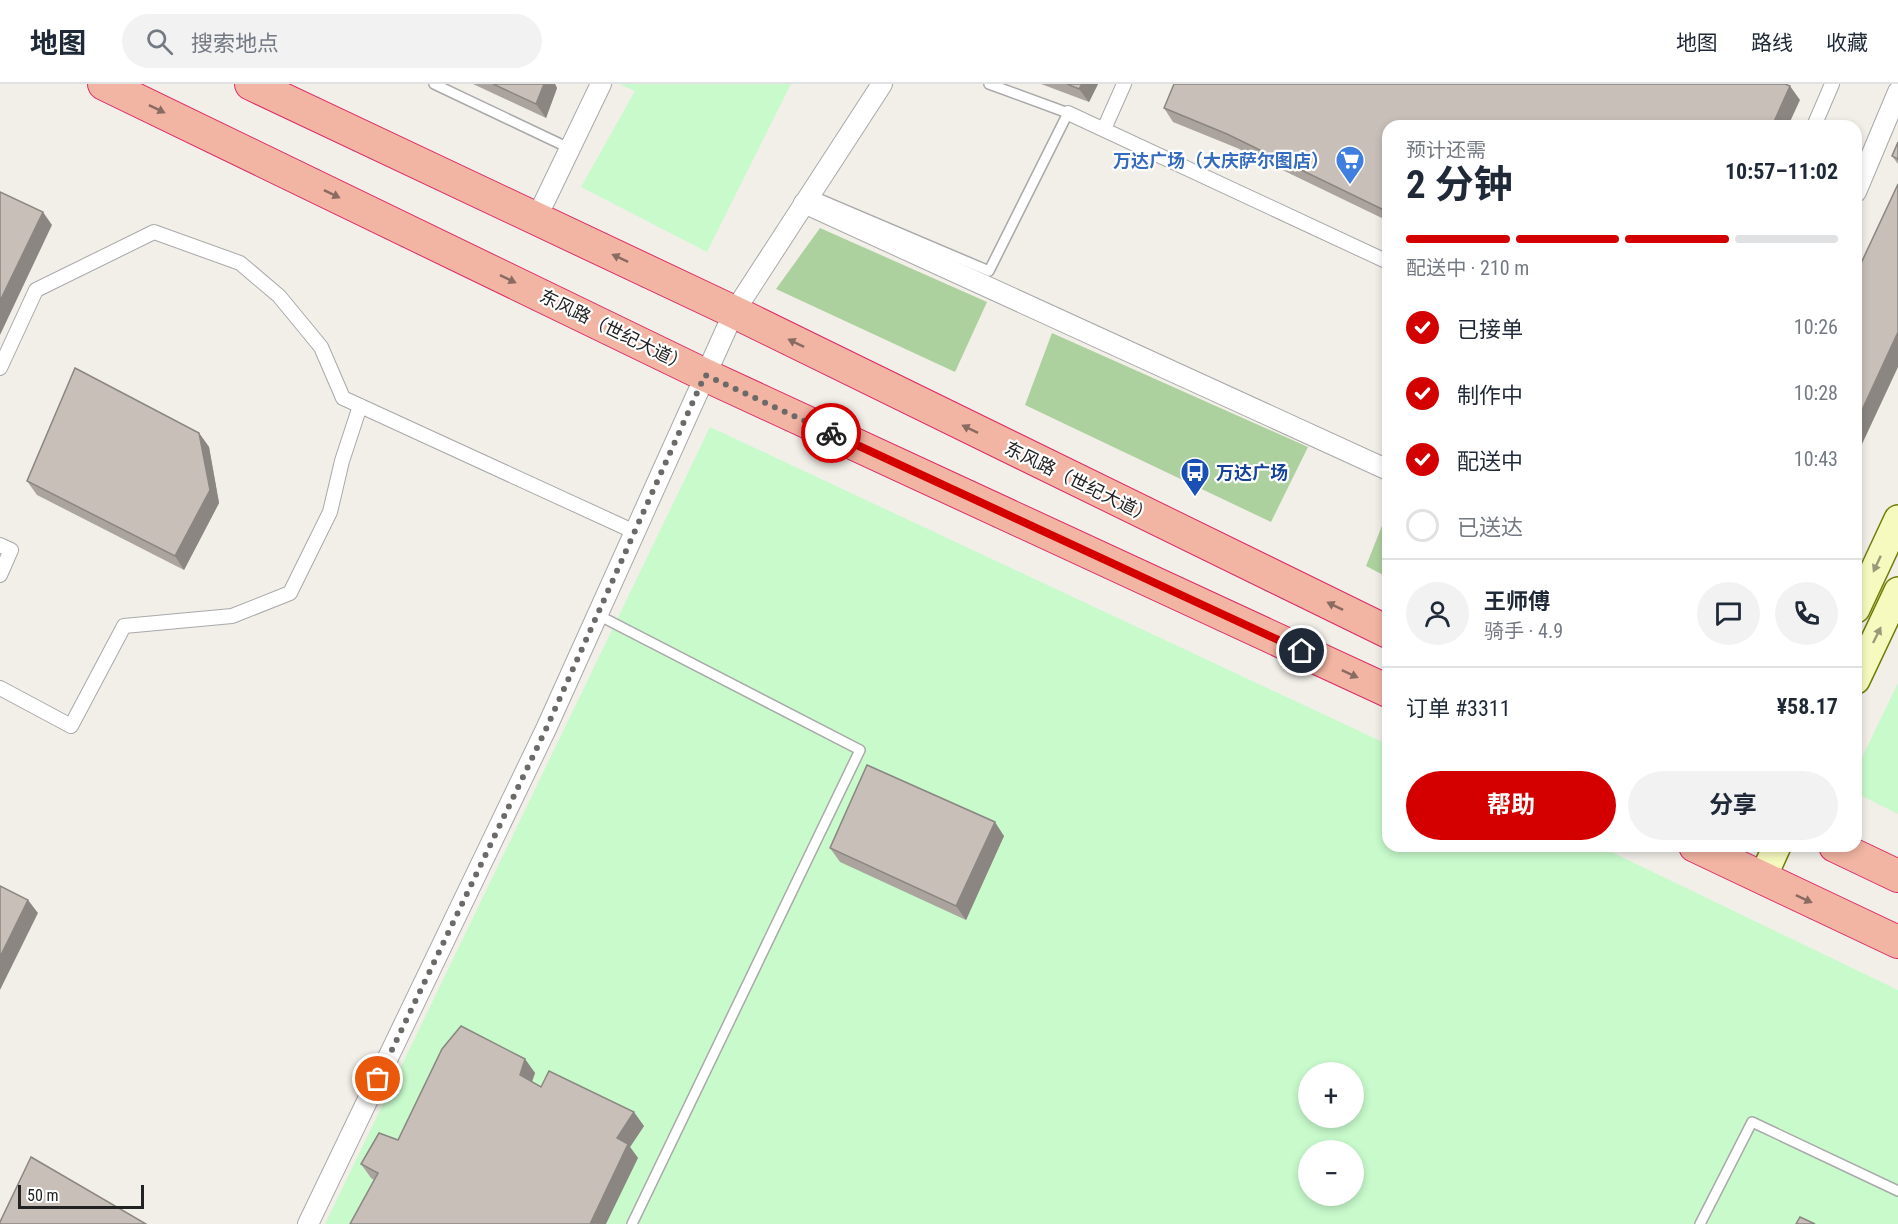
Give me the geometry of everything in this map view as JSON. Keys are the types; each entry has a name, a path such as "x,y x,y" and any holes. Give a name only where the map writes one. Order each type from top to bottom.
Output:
{"highway":[{"name":"东风路（世纪大道）","path":"104,84 705,375 1382,688"},
{"name":"东风路（世纪大道）","path":"251,84 734,312 1382,629"},
{"path":"1721,852 1738,856 1762,879 1898,942"},
{"path":"1848,852 1898,876"}],"main road":[{"path":"1862,596 1898,519"},
{"path":"1862,667 1898,591"},
{"path":"1762,879 1774,852"}],"street":[{"path":"536,219 601,84"},
{"path":"308,1224 541,740 734,312 882,84"},
{"path":"1104,129 1124,84"},
{"path":"1817,120 1832,84"},
{"path":"1862,178 1898,92"},
{"path":"1068,113 1382,259"},
{"path":"807,199 1382,467"},
{"path":"0,369 36,290 154,232 240,263 279,296 321,347 343,398 635,532"},
{"path":"0,688 71,726 124,626 232,616 290,593 330,512 342,461 360,406"},
{"path":"0,545 11,550 0,575"}],"lane":[{"path":"434,84 570,149"},
{"path":"807,199 989,271 1068,113 989,84"},
{"path":"598,615 860,750 632,1224"},
{"path":"1700,1224 1752,1122 1898,1191"}],"green space":[{"path":"619,84 791,84 707,252 581,187 635,91"},
{"path":"820,228 987,302 955,372 776,289"},
{"path":"1052,333 1308,447 1271,522 1025,405"},
{"path":"710,427 1382,742 1382,852 1611,852 1898,990 1898,1224 325,1224"},
{"path":"1382,526 1382,574 1366,566"},
{"path":"1898,683 1898,814 1862,796 1862,758"}],"building":[{"path":"493,84 544,84 536,104"},
{"path":"1067,84 1082,84 1079,89"},
{"name":"万达广场（大庆萨尔图店）","path":"1174,84 1785,84 1790,86 1775,120 1382,120 1382,209 1227,134 1164,108"},
{"path":"1898,142 1898,159 1892,156"},
{"path":"1898,184 1898,332 1862,410 1862,261"},
{"path":"0,192 43,212 0,301"},
{"path":"75,368 199,433 210,490 175,556 27,481"},
{"path":"867,765 995,822 956,906 830,848"},
{"path":"0,886 28,900 0,957"},
{"path":"461,1026 525,1059 520,1075 541,1087 549,1071 634,1112 617,1138 628,1144 590,1224 350,1224 378,1173 361,1164 379,1133 398,1140 442,1049"},
{"path":"31,1157 146,1224 0,1224"},
{"path":"1800,1217 1815,1224 1796,1224"}],"way so far":[{"path":"378,1079 546,729 705,375 831,433"}],"place":[{"name":"万达广场（大庆萨尔图店）","path":"1350,186"},
{"name":"万达广场","path":"1195,498"}],"route":[{"path":"831,433 1302,651"}]}
